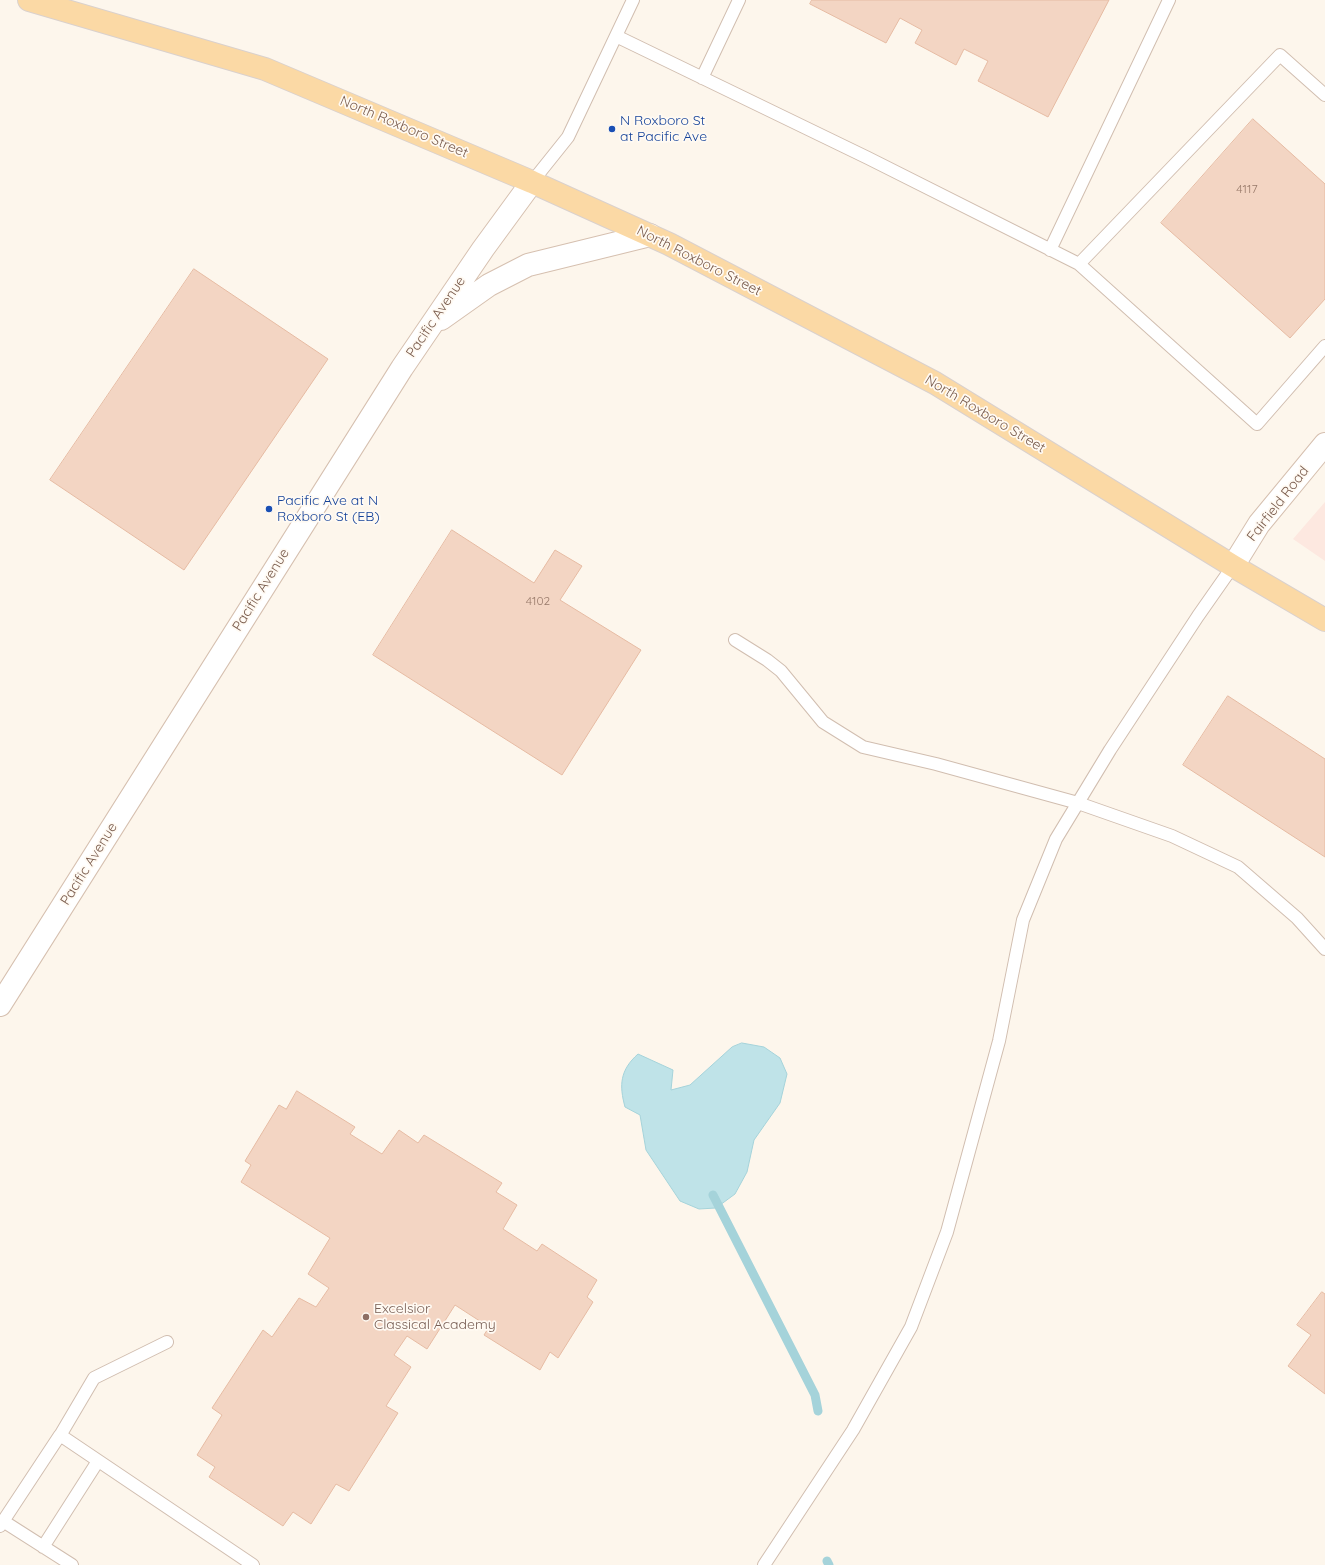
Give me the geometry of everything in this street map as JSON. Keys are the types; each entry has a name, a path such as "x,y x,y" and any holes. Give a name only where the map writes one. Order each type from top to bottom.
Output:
{"main road":[{"name":"North Roxboro Street","path":"28,0 74,6 265,69 532,182 650,235 935,383 1233,566 1325,620"}],"street":[{"name":"Pacific Avenue","path":"0,1005 402,368 483,249 532,182"},
{"path":"429,328 489,285 528,265 650,235"},
{"name":"Fairfield Road","path":"1233,566 1259,524 1325,444"}],"lane":[{"path":"532,182 568,137 633,0"},
{"path":"702,78 739,0"},
{"path":"1050,250 1169,0"},
{"path":"616,36 868,158 1078,264 1257,424 1325,346"},
{"path":"1078,264 1280,55 1325,95"},
{"path":"764,1565 853,1430 911,1327 947,1232 966,1163 999,1041 1022,920 1056,839 1118,737 1233,566"},
{"path":"735,640 767,660 781,671 823,722 863,747 936,764 1078,803 1172,836 1238,867 1297,918 1325,948"},
{"path":"72,1565 2,1523 58,1439 94,1378 167,1342"},
{"path":"58,1439 60,1435 253,1565"},
{"path":"43,1547 98,1461"}],"shaded area":[{"path":"1325,502 1325,561 1293,539"}],"water":[{"path":"742,1043 764,1047 780,1058 787,1074 780,1103 754,1140 747,1172 735,1194 716,1208 699,1209 680,1201 646,1150 640,1115 625,1107 622,1092 622,1078 632,1060 638,1054 673,1070 671,1090 690,1085 732,1047"}],"building":[{"path":"812,0 1109,0 1048,117 978,81 988,61 964,49 956,65 915,43 922,30 900,18 886,43 810,4"},
{"path":"1253,119 1325,184 1325,299 1290,338 1161,223"},
{"path":"194,269 328,359 184,570 50,480"},
{"path":"452,530 534,583 555,550 582,566 560,600 641,650 562,775 373,655"},
{"path":"1228,696 1325,759 1325,857 1183,765"},
{"name":"Excelsior Classical Academy","path":"297,1091 355,1127 350,1134 382,1154 399,1130 418,1143 424,1135 502,1183 496,1192 517,1205 503,1229 537,1251 542,1244 597,1280 587,1297 593,1302 558,1358 550,1352 540,1370 484,1335 489,1327 455,1305 427,1349 407,1336 394,1355 411,1367 386,1406 398,1413 349,1491 336,1484 311,1524 293,1512 283,1526 209,1477 215,1467 197,1455 222,1415 212,1408 263,1330 272,1337 299,1298 316,1307 329,1288 308,1274 330,1238 241,1182 251,1165 245,1161 279,1105 286,1109"},
{"path":"1322,1292 1325,1294 1325,1394 1288,1366 1311,1335 1297,1325"}],"waterway":[{"path":"713,1195 815,1395 818,1411"},
{"path":"827,1561 829,1565"}],"place":[{"name":"N Roxboro St at Pacific Ave","path":"612,129"},
{"name":"Pacific Ave at N Roxboro St (EB)","path":"269,509"},
{"name":"Excelsior Classical Academy","path":"366,1317"}]}
